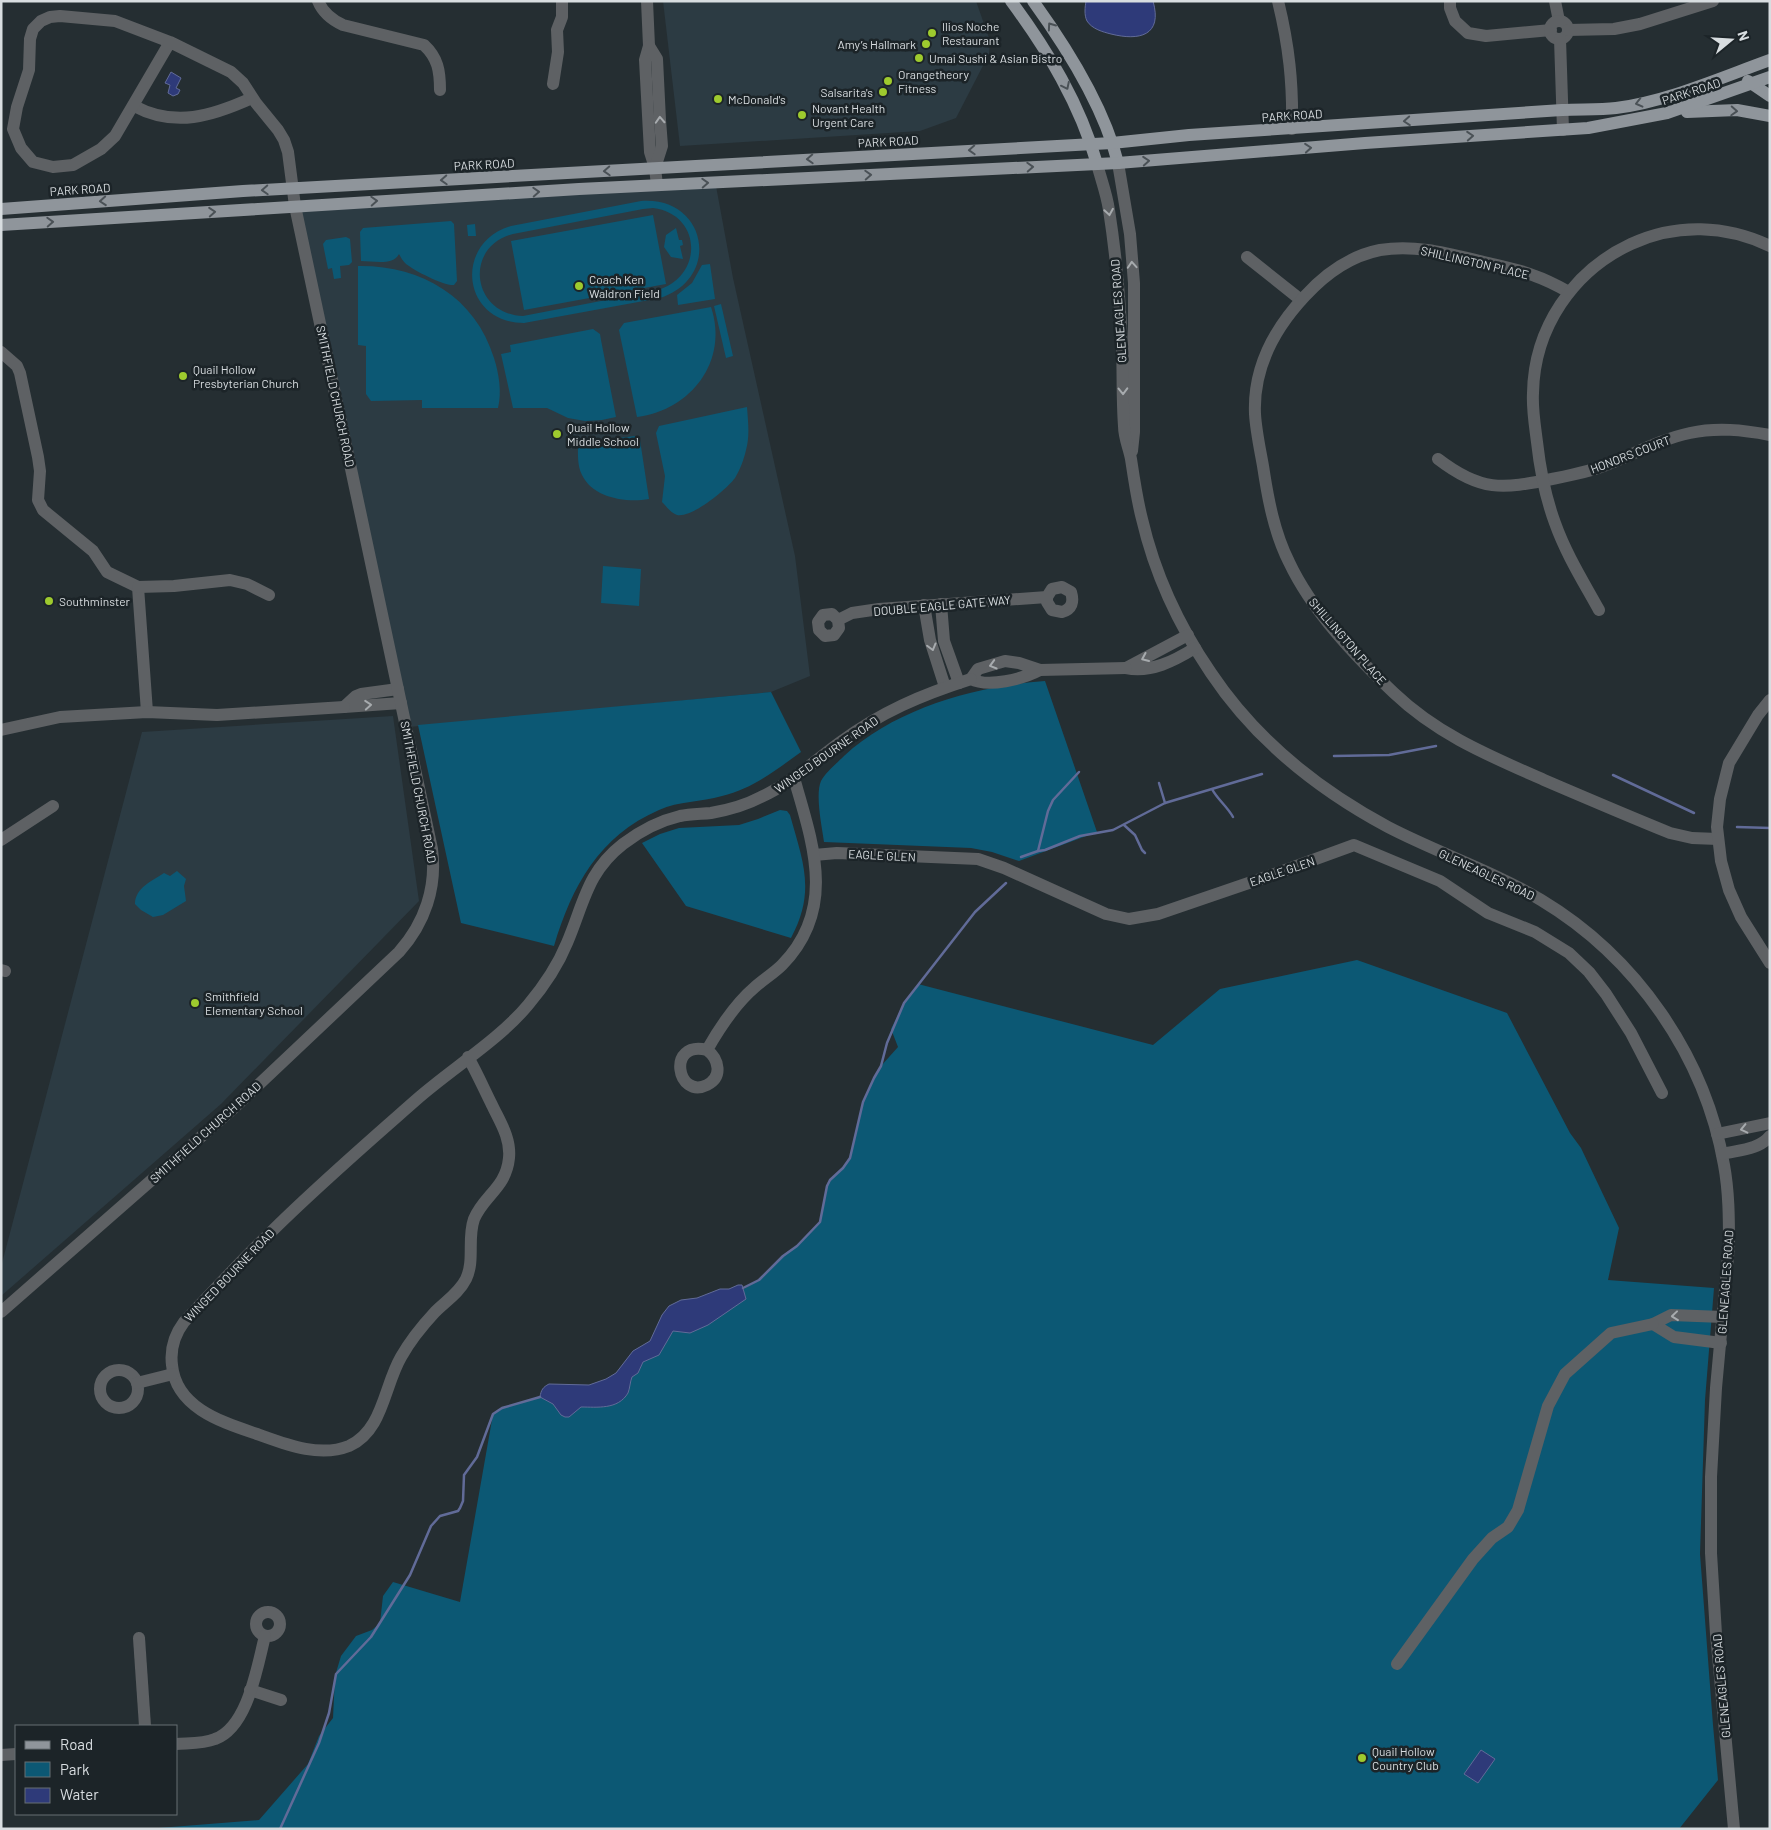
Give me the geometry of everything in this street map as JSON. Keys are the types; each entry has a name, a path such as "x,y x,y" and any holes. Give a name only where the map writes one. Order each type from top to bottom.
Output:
{"main road":[{"path":"1011,1 1062,78 1081,118 1097,164"},
{"path":"1033,1 1064,44 1094,100 1112,143 1118,163"},
{"name":"PARK ROAD","path":"1,209 292,188 1112,143 1189,135 1615,108 1633,105 1697,87 1770,60"},
{"path":"1735,73 1770,96"},
{"name":"PARK ROAD","path":"1,225 657,185 1118,163 1365,143 1563,130 1614,124 1668,113 1770,77"},
{"path":"1668,113 1737,110 1770,116"}],"street":[{"path":"318,1 326,14 334,21 343,25 424,45 432,52 437,61 440,72 440,90"},
{"path":"554,84 558,52 557,30 562,17 562,1"},
{"path":"647,1 649,46 656,59 662,146 655,168 657,185"},
{"path":"1278,1 1290,56 1292,129"},
{"path":"1450,1 1453,17 1459,26 1476,36 1559,30 1614,29 1640,24 1713,1"},
{"path":"1555,1 1559,30 1563,130"},
{"name":"SMITHFIELD CHURCH ROAD","path":"1,1312 235,1107 399,952 417,929 428,906 434,876 434,860 295,206 288,152 284,140 243,83 230,72 170,42 115,22 60,16 50,17 41,21"},
{"name":"PARK ROAD","path":"41,21 33,29 30,39 30,70 17,107 13,129 21,148 33,162 53,167 73,165 91,156 116,136 134,106"},
{"path":"170,42 134,106 149,114 171,118 188,118 229,109 252,98"},
{"name":"GLENEAGLES ROAD","path":"1118,163 1130,234 1134,283 1134,432 1131,458"},
{"name":"GLENEAGLES ROAD","path":"1097,164 1109,207 1119,290 1124,431 1131,458 1141,518 1167,596 1195,648 1224,692 1257,729 1303,771 1333,794 1389,827 1512,884 1560,912 1598,941 1632,975 1652,999 1679,1040 1700,1083 1722,1154 1728,1200 1729,1246 1711,1477 1711,1562 1716,1643 1734,1829"},
{"path":"1599,610 1562,542 1548,503 1543,481 1533,411 1533,379 1543,338 1558,307 1568,292 1590,269 1607,256 1638,241 1658,234 1687,230 1716,230 1736,233 1770,246"},
{"name":"SHILLINGTON PLACE","path":"1568,292 1526,272 1420,248 1401,248 1369,253 1346,262 1330,272 1301,300 1280,328 1263,360 1256,390 1255,416 1267,494 1282,547 1303,588 1327,621 1372,672 1396,696 1420,715 1475,750 1670,833 1692,838 1718,839"},
{"path":"1247,257 1301,300"},
{"path":"1,352 17,366 20,373 40,471 40,505 43,510 92,551 107,572 138,588 230,580 247,584 269,595"},
{"name":"HONORS COURT","path":"1438,459 1465,478 1487,485 1508,487 1594,469 1652,444 1690,433 1728,430 1751,431 1770,435"},
{"path":"138,588 147,712"},
{"name":"DOUBLE EAGLE GATE WAY","path":"838,620 852,613 924,605 1047,597"},
{"path":"940,604 944,641 965,681"},
{"path":"924,605 930,640 945,687"},
{"name":"WINGED BOURNE ROAD","path":"1126,668 1188,636"},
{"name":"WINGED BOURNE ROAD","path":"468,1057 505,1130 509,1148 508,1166 497,1190 483,1205 474,1220 471,1230 470,1266 466,1277 457,1293 423,1325 411,1342 391,1377 380,1411 367,1432 349,1446 328,1451 316,1451 272,1440 238,1428 196,1408 182,1394 173,1374 172,1350 175,1338 184,1322 286,1217 401,1113 468,1057 511,1024 528,1006 546,983 567,943 585,892 594,876 622,845 637,834 666,820 742,805 778,789 839,742 865,725 900,705 965,681 978,669 1005,661 1019,663 1040,670 1126,668 1139,670 1148,669 1177,658 1195,648"},
{"name":"WINGED BOURNE ROAD","path":"965,681 980,684 988,683 1026,677 1040,670"},
{"path":"344,707 361,694 398,689"},
{"path":"1770,700 1758,715 1729,763 1720,799 1717,821 1724,875 1734,903 1770,963"},
{"path":"1,730 60,717 147,712 218,715 401,703"},
{"path":"707,1050 730,1014 755,987 781,966 803,938 815,906 814,855 794,778"},
{"path":"1,840 53,806"},
{"name":"EAGLE GLEN","path":"814,855 837,853 978,860 1004,868 1106,914 1129,919 1158,914 1303,864 1354,844 1440,882 1488,913 1535,932 1569,953 1589,972 1606,994 1631,1033 1662,1093"},
{"path":"1717,1134 1770,1123"},
{"path":"1722,1154 1755,1146 1764,1142 1770,1136"},
{"path":"1397,1664 1473,1559 1492,1538 1508,1527 1518,1510 1548,1406 1565,1374 1611,1333 1653,1324 1671,1315 1723,1317"},
{"path":"1653,1324 1674,1338 1721,1343"},
{"path":"137,1383 173,1374"},
{"path":"178,1744 215,1739 225,1734 239,1718 250,1690 265,1636"},
{"path":"139,1638 145,1725"},
{"path":"250,1690 281,1700"},
{"path":"1,1756 15,1754"}],"shaded area":[{"path":"663,1 976,1 990,41 989,54 956,118 920,131 680,146"},
{"name":"Quail Hollow Middle School","path":"716,186 733,278 795,556 810,676 771,692 409,727 298,210"},
{"name":"Smithfield Elementary School","path":"393,716 419,901 221,1104 1,1296 1,1267 142,732"}],"green space":[{"path":"641,201 663,203 681,211 692,224 699,240 699,257 692,274 680,288 660,298 524,323 503,320 488,310 477,297 472,281 473,264 480,248 492,235 511,226","holes":["653,208 669,213 681,221 688,233 691,246 690,259 684,272 673,283 658,290 523,316 506,312 493,304 484,293 480,279 481,265 486,252 497,241 513,234 643,209"]},
{"path":"653,215 666,284 524,310 511,241"},
{"path":"451,221 454,224 457,281 454,285 437,281 416,270 406,264 399,254 396,258 388,261 361,261 360,232 363,228"},
{"path":"475,224 476,236 468,236 467,225"},
{"path":"676,228 679,240 682,240 683,245 680,246 683,259 671,257 664,247 666,235"},
{"path":"346,237 350,239 352,262 349,265 340,266 341,278 334,279 332,268 328,269 323,244 326,240"},
{"path":"710,264 715,299 678,305 677,295 692,283 702,265"},
{"path":"358,266 381,267 403,271 423,278 442,288 459,301 473,317 485,336 494,358 499,383 500,396 498,408 422,408 422,400 371,401 366,394 366,346 358,345"},
{"path":"721,304 733,356 726,358 714,306"},
{"path":"711,307 715,327 715,346 710,364 701,380 689,393 674,404 656,412 637,417 619,330 624,323"},
{"path":"593,329 600,334 616,417 585,421 568,418 547,408 513,408 501,354 511,352 510,345"},
{"path":"747,407 747,445 742,464 735,478 717,496 700,508 683,515 673,513 662,502 665,476 656,433 659,426"},
{"path":"635,436 640,440 649,499 630,500 611,497 602,494 587,483 579,467 578,443"},
{"path":"603,566 641,569 639,606 601,603"},
{"path":"1045,681 1097,832 1019,861 992,852 971,848 824,842 819,802 821,781 844,756 865,739 912,712 938,702 992,688"},
{"path":"771,692 801,752 743,789 714,798 667,807 638,821 620,834 604,849 579,883 561,924 554,946 461,923 418,725"},
{"path":"780,810 787,811 790,815 805,876 803,906 799,921 791,938 686,906 642,843 660,834 679,828 739,825"},
{"path":"177,871 186,879 184,886 186,901 163,915 153,917 135,904 138,894 145,885 164,873 170,876"},
{"path":"1357,960 1507,1013 1570,1133 1581,1148 1619,1228 1608,1280 1714,1288 1705,1400 1700,1554 1718,1780 1679,1829 146,1829 259,1820 308,1764 319,1736 333,1718 335,1676 341,1656 356,1636 372,1630 380,1623 383,1596 393,1582 460,1602 493,1414 505,1407 540,1397 550,1388 601,1391 660,1338 759,1280 783,1256 797,1246 820,1222 827,1186 850,1158 863,1102 881,1066 898,1047 891,1029 904,1003 918,984 1153,1045 1220,989"}],"water":[{"path":"1086,1 1153,1 1155,22 1151,29 1139,36 1121,36 1105,32 1095,28 1087,21 1085,14"},
{"path":"171,72 181,78 176,88 180,90 178,94 173,96 168,93 170,85 165,83"},
{"path":"742,1285 746,1299 708,1325 690,1333 673,1331 659,1355 643,1362 638,1373 632,1377 628,1393 619,1402 600,1407 581,1407 569,1417 565,1417 561,1415 553,1404 540,1397 545,1386 549,1384 589,1385 606,1379 616,1373 633,1351 650,1341 662,1315 669,1306 681,1300 697,1298 720,1289 729,1289"},
{"path":"1481,1750 1495,1759 1478,1783 1464,1774"}],"waterway":[{"path":"1334,756 1389,755 1436,746"},
{"path":"1038,851 1048,811 1053,800 1079,772"},
{"path":"1021,857 1080,836 1113,830 1165,803 1262,774"},
{"path":"1613,775 1694,813"},
{"path":"1159,783 1165,803"},
{"path":"1212,789 1233,817"},
{"path":"1124,825 1135,835 1145,853"},
{"path":"1737,827 1770,828"},
{"path":"743,1288 759,1280 783,1256 797,1246 820,1222 827,1186 850,1158 863,1102 881,1066 887,1043 904,1003 975,912 1006,883"},
{"path":"280,1829 319,1743 329,1713 336,1674 371,1637 410,1575 431,1526 440,1516 458,1511 460,1508 463,1501 464,1475 477,1457 493,1414 502,1408 540,1397"}],"place":[{"name":"Ilios Noche Restaurant","path":"932,33"},
{"name":"Amy’s Hallmark","path":"926,44"},
{"name":"Umai Sushi & Asian Bistro","path":"919,58"},
{"name":"Orangetheory Fitness","path":"888,81"},
{"name":"Salsarita's","path":"883,92"},
{"name":"McDonald's","path":"718,99"},
{"name":"Novant Health Urgent Care","path":"802,115"},
{"name":"Coach Ken Waldron Field","path":"579,286"},
{"name":"Quail Hollow Presbyterian Church","path":"183,376"},
{"name":"Quail Hollow Middle School","path":"557,434"},
{"name":"Southminster","path":"49,601"},
{"name":"Smithfield Elementary School","path":"195,1003"},
{"name":"Quail Hollow Country Club","path":"1362,1758"}]}
